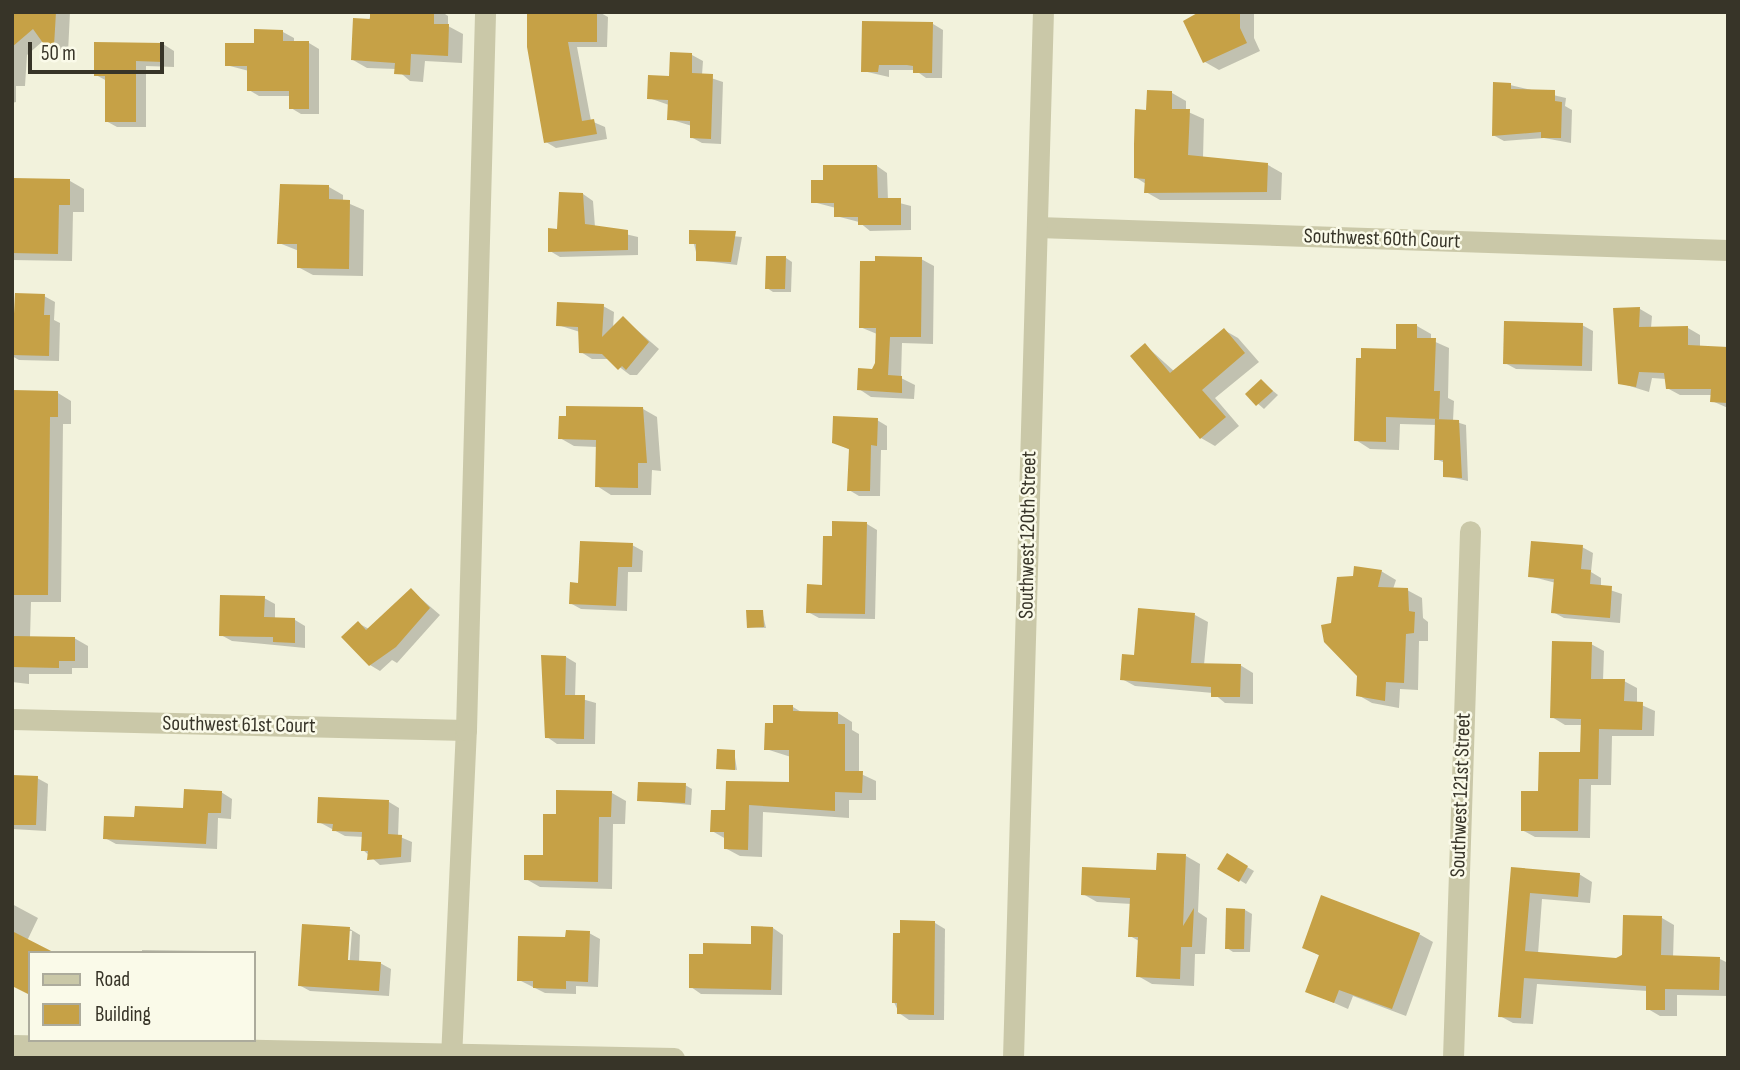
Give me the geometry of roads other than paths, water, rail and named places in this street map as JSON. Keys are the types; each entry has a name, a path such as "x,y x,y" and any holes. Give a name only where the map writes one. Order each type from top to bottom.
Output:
{"street":[{"path":"454,1056 466,730 485,12"},
{"name":"Southwest 120th Street","path":"1013,1058 1043,12"},
{"name":"Southwest 60th Court","path":"1037,227 1728,250"},
{"name":"Southwest 121st Street","path":"1453,1058 1470,531"},
{"name":"Southwest 61st Court","path":"12,719 466,730"},
{"path":"12,1045 454,1056 674,1058"}]}
